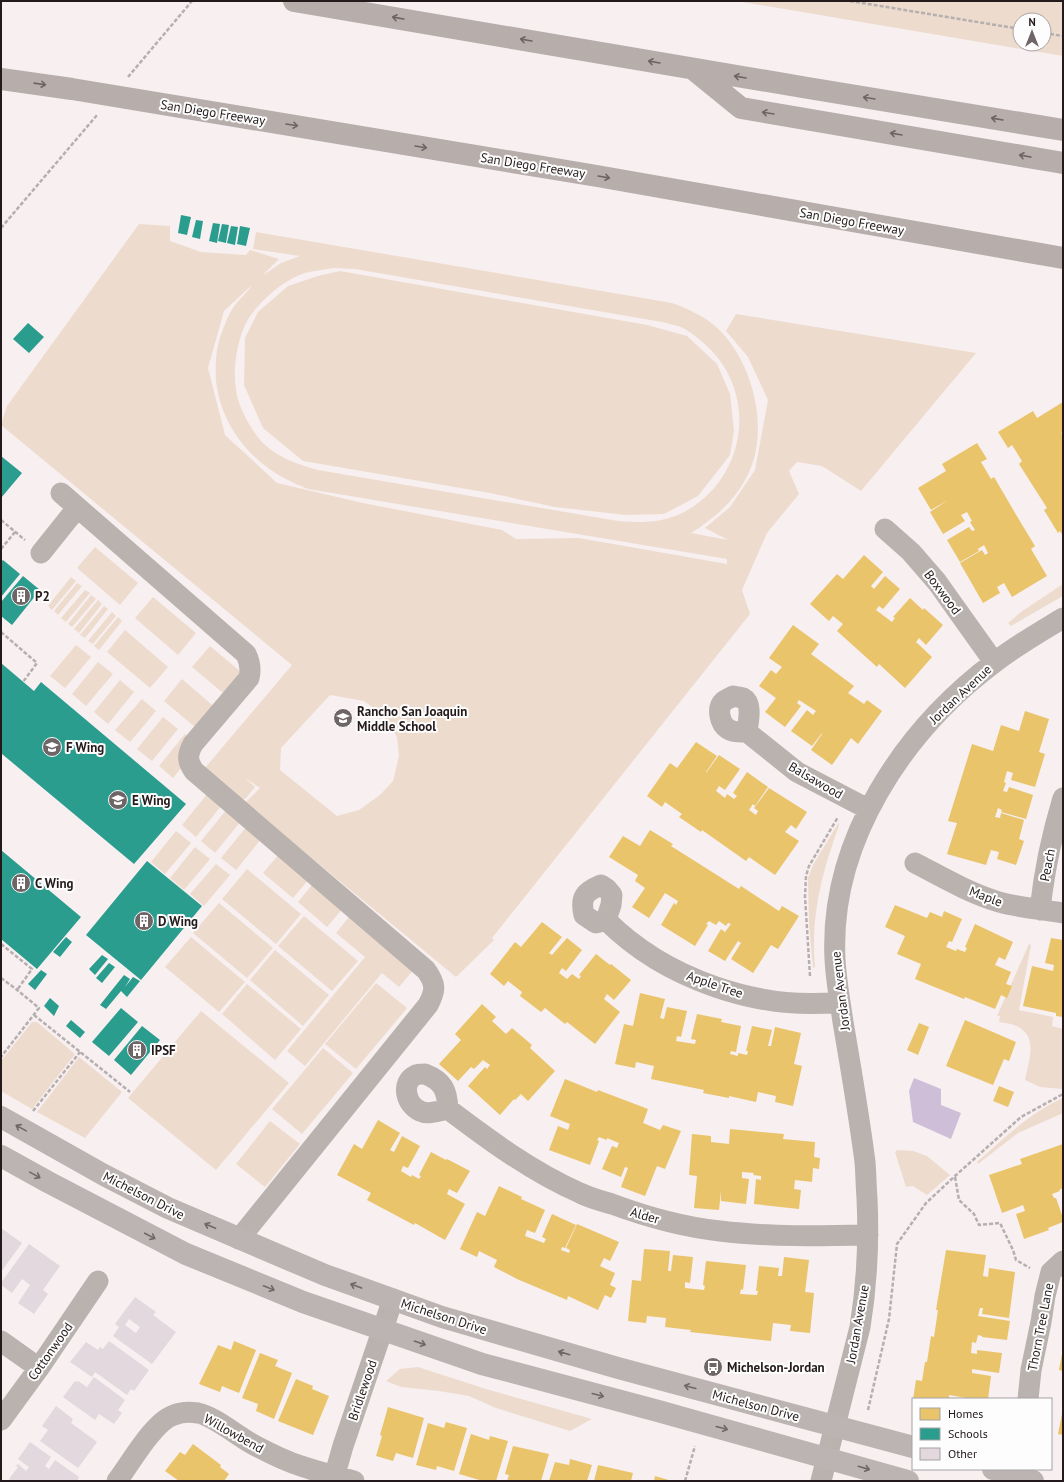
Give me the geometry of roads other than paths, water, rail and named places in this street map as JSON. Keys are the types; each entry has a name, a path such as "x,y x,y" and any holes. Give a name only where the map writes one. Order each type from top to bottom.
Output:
{"highway":[{"path":"294,1 1063,130"},
{"path":"692,68 741,108 1063,162"},
{"name":"San Diego Freeway","path":"1,79 72,89 597,176 1063,258"}],"main road":[{"name":"Michelson Drive","path":"1,1117 168,1208 326,1275 392,1299 442,1317 519,1340 912,1447"},
{"path":"1,1156 186,1254 303,1302 482,1364 827,1457 908,1481"},
{"path":"995,1470 1033,1481"}],"street":[{"path":"61,494 246,654 249,660 249,678 192,744 188,752 189,765 194,771 426,970 432,978 435,986 433,996 428,1004 239,1238"},
{"path":"41,553 77,508"},
{"name":"Boxwood","path":"885,529 911,552 937,582 994,662"},
{"name":"Jordan Avenue","path":"821,1481 863,1307 868,1235 865,1164 834,959 835,918 841,883 868,809 887,777 915,738 938,713 994,662 1035,634 1063,618"},
{"name":"Balsawood","path":"747,732 797,772 868,809"},
{"name":"Peach","path":"1040,910 1050,848 1056,819 1063,798"},
{"name":"Maple","path":"915,863 977,895 1010,905 1063,913"},
{"name":"Apple Tree","path":"606,920 668,967 699,981 732,992 767,1000 820,1004 840,1002"},
{"name":"Alder","path":"448,1109 498,1147 538,1172 580,1193 645,1216 682,1225 720,1231 772,1235 868,1235"},
{"name":"Thorn Tree Lane","path":"1028,1398 1030,1370 1042,1322 1045,1296 1051,1272 1063,1261"},
{"name":"Cottonwood","path":"1,1420 39,1368 98,1281"},
{"name":"Bridlewood","path":"340,1479 343,1446 383,1330 392,1299"},
{"path":"1,1341 39,1368"},
{"name":"Willowbend","path":"117,1481 162,1421 174,1415 184,1413 198,1413 210,1418 250,1443 274,1455 340,1479"}],"place":[{"name":"P2","path":"21,596"},
{"name":"Rancho San Joaquin Middle School","path":"343,718"},
{"name":"F Wing","path":"52,747"},
{"name":"E Wing","path":"118,800"},
{"name":"C Wing","path":"21,883"},
{"name":"D Wing","path":"144,921"},
{"name":"IPSF","path":"137,1050"},
{"name":"Michelson-Jordan","path":"713,1367"}]}
